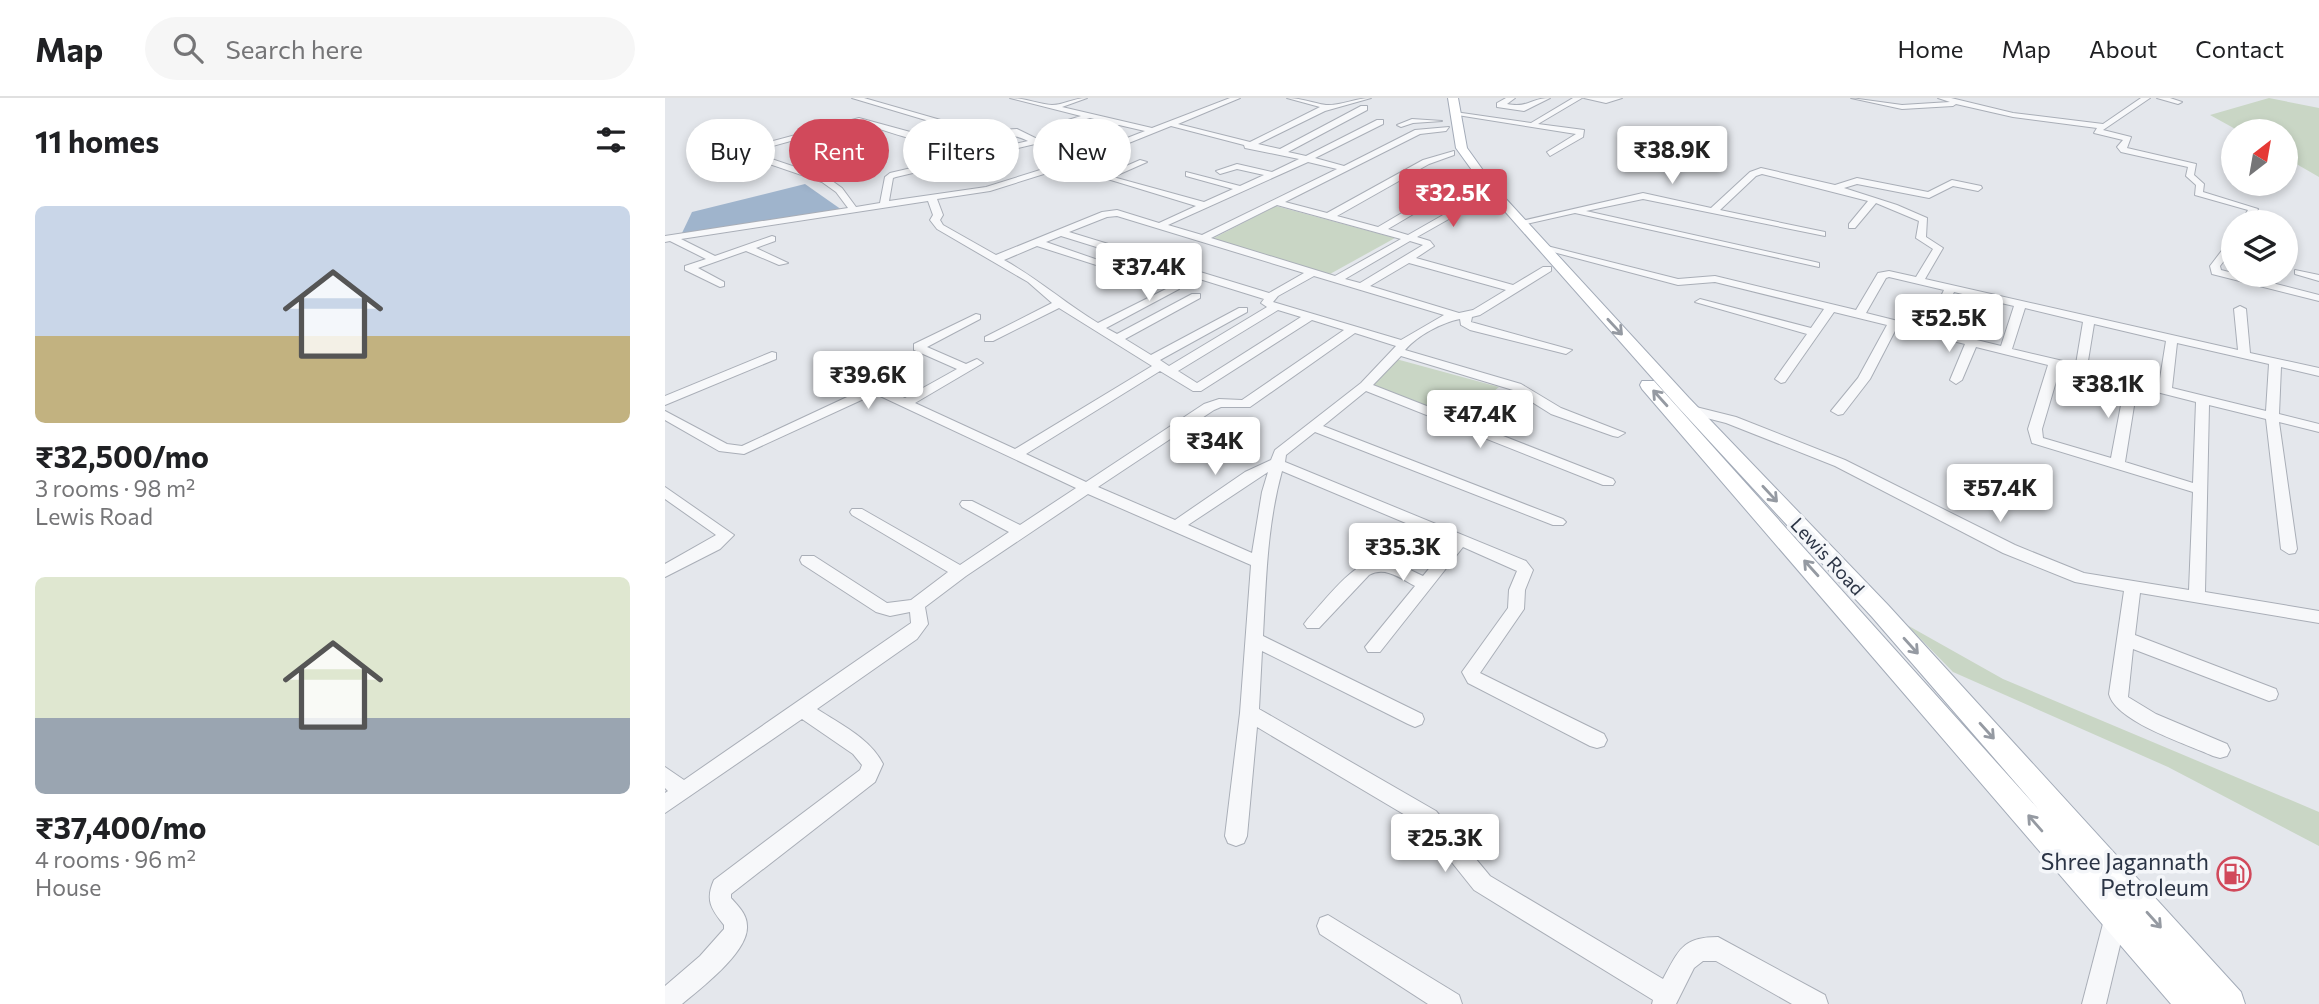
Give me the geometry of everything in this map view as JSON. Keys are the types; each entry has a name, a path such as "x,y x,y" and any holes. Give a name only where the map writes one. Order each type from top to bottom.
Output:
{"main road":[{"name":"Lewis Road","path":"1443,98 1457,142 1466,160 1522,222 1584,303 1726,459 1880,611 2229,1004"},
{"name":"Lewis Road","path":"1450,116 1451,153 1483,196 1547,269 1692,410 1726,459 1856,619 2192,1004"}],"street":[{"path":"856,98 930,119"},
{"path":"1014,98 1054,103 1083,98"},
{"path":"1131,140 1235,98"},
{"path":"1291,98 1327,107"},
{"path":"1248,146 1327,107 1367,98"},
{"path":"1511,98 1500,106 1524,109 1546,98"},
{"path":"1534,123 1578,98"},
{"path":"1588,98 1606,101 1618,98"},
{"path":"1856,98 1902,107 1960,103"},
{"path":"1942,98 2013,115 2103,126"},
{"path":"2161,98 2178,102"},
{"path":"2140,99 2097,131 2128,139 2121,147 2124,150 2193,166 2190,177 2200,184 2198,193 2252,210"},
{"path":"1054,103 1101,119"},
{"path":"1279,153 1364,108"},
{"path":"1497,118 1516,109"},
{"path":"1080,119 1089,116"},
{"path":"1202,239 1450,116"},
{"path":"1401,125 1450,116 1497,118 1582,134 1550,154"},
{"path":"775,143 859,120 903,133"},
{"path":"1159,226 1342,143 1380,122"},
{"path":"1170,124 1342,169"},
{"path":"1131,126 1154,131"},
{"path":"1310,136 1355,146"},
{"path":"884,206 889,177 893,175 1033,142"},
{"path":"1366,149 1378,152"},
{"path":"1329,216 1426,162 1451,153"},
{"path":"1143,162 1105,177 1204,205"},
{"path":"775,163 825,180 839,190 855,211"},
{"path":"1220,171 1237,166 1271,174"},
{"path":"1714,210 1757,172 1833,189 1924,220 1921,238 1938,248 1919,281"},
{"path":"1189,174 1238,188"},
{"path":"668,239 932,199 987,189 1033,175"},
{"path":"1380,230 1468,178"},
{"path":"1833,189 1857,181 1929,195 1952,183 1978,188"},
{"path":"1337,279 1483,196"},
{"path":"1522,222 1643,196 1822,234"},
{"path":"932,199 938,215 935,220 940,227 1033,280 1059,304 1197,388 1309,317"},
{"path":"1276,202 1410,238 1429,246 1410,260 1363,286"},
{"path":"1852,226 1872,202"},
{"path":"1573,211 1815,265"},
{"path":"994,260 1112,212 1461,315 1465,323 1474,328 1566,350"},
{"path":"1059,232 1272,302 1309,317 1353,329 1517,387 1556,411 1618,433"},
{"path":"668,239 714,259"},
{"path":"720,284 688,270 772,239"},
{"path":"1036,242 1122,270"},
{"path":"747,248 783,263"},
{"path":"1543,248 1678,282 1714,279 2319,428"},
{"path":"2221,258 2215,266 2216,272 2221,273"},
{"path":"1410,260 1514,289"},
{"path":"1175,527 1251,475 1275,463 1290,443 1365,386 1394,358 1399,347 1432,324 1476,313 1547,269"},
{"path":"1017,454 1160,366 1272,302 1313,272"},
{"path":"2299,272 2319,278"},
{"path":"1859,314 1884,273 2319,372"},
{"path":"2275,287 2319,298"},
{"path":"1098,327 1174,289"},
{"path":"1930,331 1950,289"},
{"path":"1118,338 1196,296"},
{"path":"1700,302 1814,332"},
{"path":"989,339 1059,304"},
{"path":"2006,349 2019,304"},
{"path":"1781,379 1831,308"},
{"path":"2240,309 2245,355"},
{"path":"1160,366 1243,310"},
{"path":"907,402 972,366 918,347 976,317"},
{"path":"2081,369 2089,320"},
{"path":"1838,411 1864,379 1894,323"},
{"path":"808,560 882,608 890,610 916,605 960,572 1209,407 1219,403 1242,405 1251,401 1353,329"},
{"path":"2165,390 2172,339"},
{"path":"1956,380 1972,341"},
{"path":"665,401 772,356"},
{"path":"2275,362 2272,416 2289,549"},
{"path":"2055,363 2034,436 2048,445 2199,489"},
{"path":"2117,464 2132,382"},
{"path":"1365,386 1608,482"},
{"path":"665,415 724,448 737,451 753,447 869,392 880,391 1087,488 1259,562"},
{"path":"2197,596 2203,399"},
{"path":"1692,410 1731,420 1840,463 2050,567 2081,578 2319,617"},
{"path":"1312,426 1558,522"},
{"path":"1275,463 1525,570 1517,590 1516,608 1471,672 1474,678 1597,740"},
{"path":"1236,836 1249,713 1259,562 1275,463"},
{"path":"665,492 726,535 714,545 665,571"},
{"path":"967,504 1020,533"},
{"path":"857,512 960,572"},
{"path":"1374,647 1460,541"},
{"path":"1313,624 1363,571 1374,565 1382,565 1426,584"},
{"path":"2133,586 2118,694 2120,701 2149,719 2220,750"},
{"path":"665,804 918,628 922,615 916,605"},
{"path":"2126,639 2269,694"},
{"path":"1255,640 1415,719"},
{"path":"665,1002 728,946 737,932 736,923 720,904 718,895 722,887 868,776 873,764 860,748 802,709"},
{"path":"1249,713 1429,818 1443,831 1464,865 1482,883 1665,1000 1686,960 1698,949 1718,949 1816,1004"},
{"path":"665,776 683,791"},
{"path":"2094,1004 2116,916"},
{"path":"1328,926 1450,1004"}],"green space":[{"path":"2269,98 2319,108 2319,177 2298,165 2298,119 2221,121 2210,115"},
{"path":"1276,206 1395,238 1330,274 1212,239"},
{"path":"1396,359 1499,387 1457,421 1368,388"},
{"path":"1907,625 2003,679 2319,812 2319,846 2168,767 1953,672"}],"water":[{"path":"805,184 842,210 682,233 692,212"}],"place":[{"name":"Shree Jagannath Petroleum","path":"2234,874"}]}
